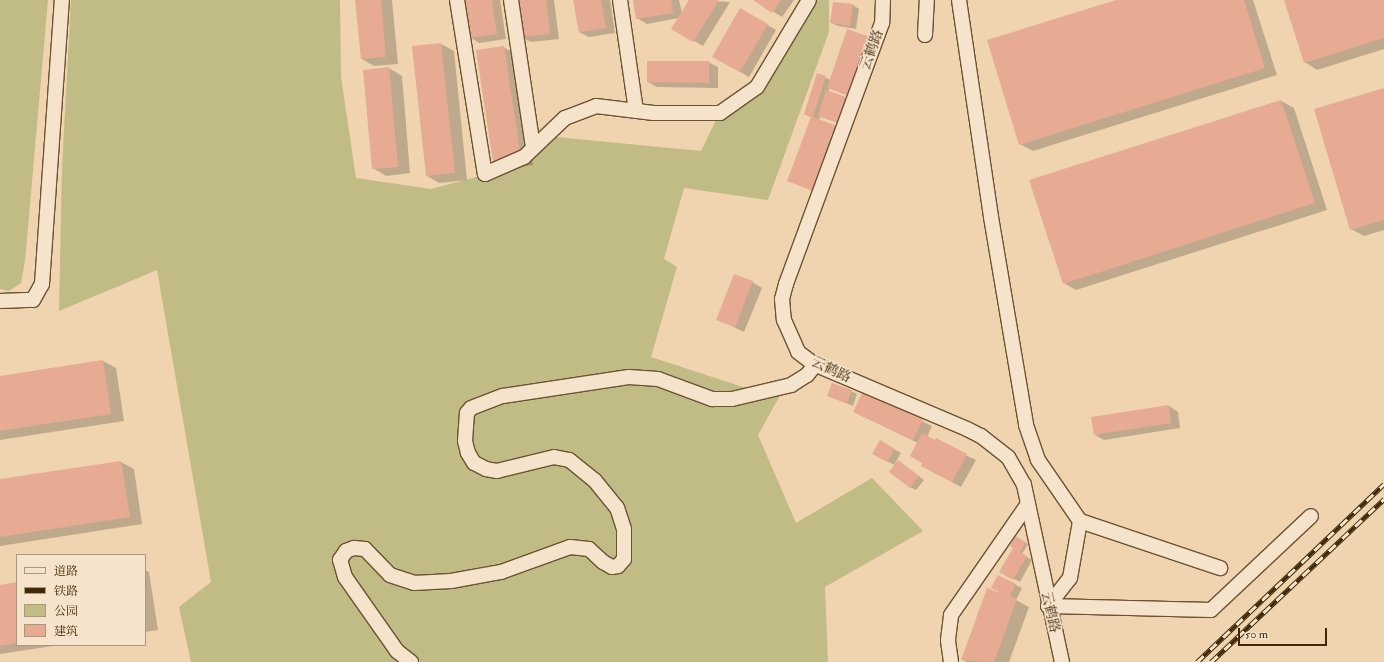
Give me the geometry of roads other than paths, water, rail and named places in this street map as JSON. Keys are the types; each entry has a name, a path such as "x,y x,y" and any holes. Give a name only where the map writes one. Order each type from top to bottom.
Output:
{"street":[{"path":"0,301 33,300 42,284 62,0"},
{"path":"457,0 485,174 524,157 565,118 596,106 636,111 720,113 757,87 809,0"},
{"path":"511,0 533,147"},
{"path":"620,0 636,111"},
{"name":"云鹤路","path":"883,0 882,23 782,299 787,331 798,352 815,365 981,436 999,448 1017,470 1024,485 1048,606 1062,662"},
{"path":"925,35 927,0"},
{"path":"960,0 991,217 1026,425 1038,460 1080,521 1220,568"},
{"path":"411,662 396,651 345,577 340,560 346,551 365,549 390,575 414,583 444,582 502,572 570,547 589,549 603,562 612,567 618,566 624,559 624,529 617,508 598,485 569,460 554,457 512,469 497,470 486,469 474,463 468,453 465,441 467,413 471,408 503,396 629,377 669,382 712,399 732,399 791,385 807,375 815,365"},
{"path":"951,662 948,640 951,615 1028,504"},
{"path":"1048,606 1211,610 1311,516"},
{"path":"1048,606 1070,578 1080,521"}],"railway":[{"path":"1197,662 1384,484"},
{"path":"1211,662 1384,499"}]}
